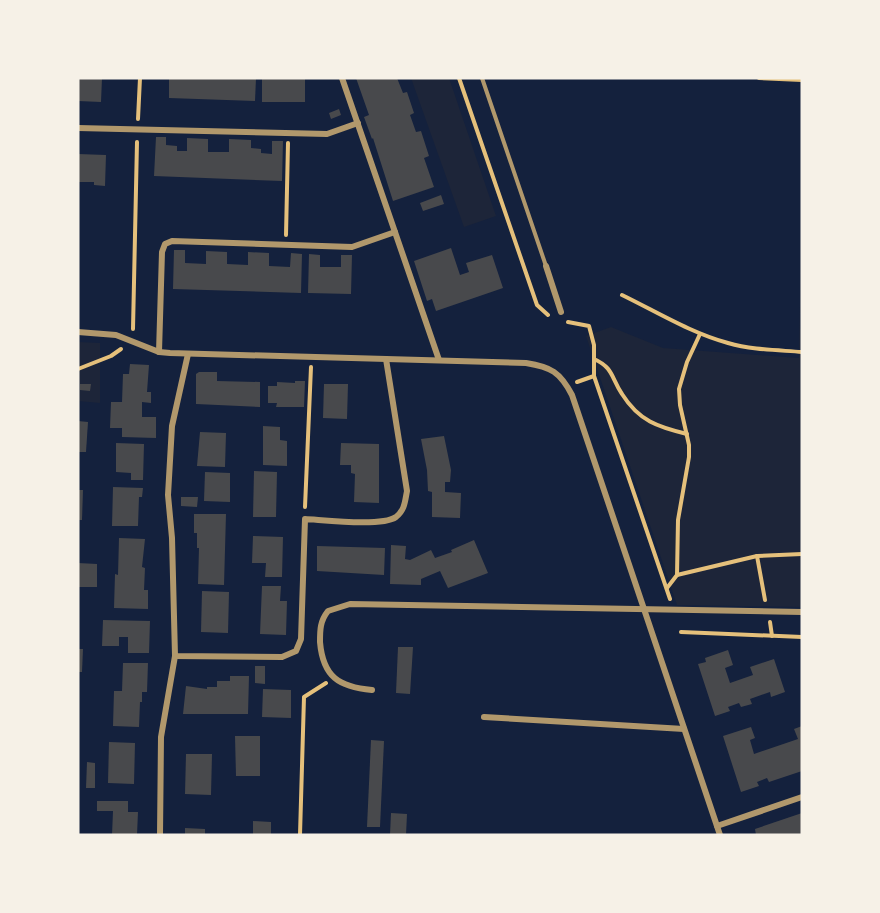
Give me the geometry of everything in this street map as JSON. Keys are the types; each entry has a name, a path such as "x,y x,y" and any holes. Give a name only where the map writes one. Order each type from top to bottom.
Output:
{"street":[{"path":"342,78 438,360"},
{"path":"78,128 327,134 358,123"},
{"path":"159,352 162,252 165,244 172,241 352,247 395,232"},
{"path":"546,266 561,312"},
{"path":"78,332 103,333 132,340 159,352 526,363 556,372 566,382 572,395 720,835"},
{"path":"160,835 161,737 175,656 172,538 168,495 172,426 188,354"},
{"path":"175,656 282,657 296,651 301,639 304,519 383,522 396,516 405,506 406,491 386,359"},
{"path":"372,690 346,685 333,678 322,659 320,625 328,611 350,604 802,612"},
{"path":"484,717 684,729"},
{"path":"717,826 802,797"}],"lane":[{"path":"482,78 546,266"}],"path":[{"path":"78,369 111,356 132,340 140,78"},
{"path":"459,78 537,305 552,318"},
{"path":"759,78 802,80"},
{"path":"286,244 288,133"},
{"path":"622,295 700,334 730,344 802,352"},
{"path":"574,323 589,326 594,345 594,376 674,610"},
{"path":"667,588 677,575 678,520 689,457 679,389 687,362 700,334"},
{"path":"304,519 311,356"},
{"path":"594,359 606,364 621,393 638,415 659,427 687,434"},
{"path":"677,575 757,556 802,554"},
{"path":"757,556 767,606"},
{"path":"681,632 802,637"},
{"path":"300,835 304,697 333,678"}],"shaded area":[{"path":"411,78 449,78 496,216 464,227"},
{"path":"802,204 800,329 802,330 802,607 677,605 586,336 611,327 663,348 799,358"},
{"path":"78,342 100,343 100,403 78,401"}],"building":[{"path":"78,78 102,78 101,102 78,101"},
{"path":"169,78 256,78 255,101 169,98"},
{"path":"262,78 305,78 305,102 262,102"},
{"path":"356,78 397,78 403,93 407,92 414,113 410,115 416,132 421,131 429,156 424,158 434,187 393,201 364,117 369,115"},
{"path":"339,109 341,115 331,119 329,113"},
{"path":"156,137 166,137 166,145 177,146 177,151 187,151 187,138 208,139 208,152 229,152 229,139 251,140 251,148 261,149 261,153 272,154 272,141 283,141 282,181 154,176"},
{"path":"78,154 106,155 105,186 94,185 94,182 78,182"},
{"path":"441,195 444,204 423,211 420,203"},
{"path":"451,248 460,275 469,272 466,263 492,255 503,288 436,311 432,299 427,301 414,261"},
{"path":"174,250 185,250 185,263 206,264 206,251 227,252 227,264 248,265 248,252 269,253 269,266 290,267 291,253 302,254 301,293 173,289"},
{"path":"309,254 320,255 320,267 341,267 341,255 352,255 351,294 308,293"},
{"path":"130,364 149,365 147,392 151,392 151,403 142,402 142,417 156,417 156,438 122,437 122,428 110,428 111,402 122,402 123,374 129,374"},
{"path":"217,372 217,381 260,382 260,407 196,404 196,374"},
{"path":"295,381 305,381 304,407 276,407 277,403 268,403 268,386 277,386 277,382 295,383"},
{"path":"80,384 91,384 90,391 80,390"},
{"path":"324,384 348,384 347,419 323,418"},
{"path":"78,421 88,422 86,452 78,452"},
{"path":"263,426 280,427 280,440 287,441 287,466 263,465"},
{"path":"200,432 226,433 225,467 197,466"},
{"path":"444,436 451,470 450,482 445,482 445,492 461,493 460,518 432,517 432,492 428,491 427,470 421,439"},
{"path":"116,443 144,444 143,480 131,480 131,473 116,472"},
{"path":"341,443 379,444 379,503 354,502 355,474 351,473 351,465 340,465"},
{"path":"254,471 277,472 276,517 253,517"},
{"path":"205,472 230,473 230,502 204,501"},
{"path":"113,487 143,488 142,497 139,497 138,526 112,526"},
{"path":"78,490 83,490 82,520 78,520"},
{"path":"181,497 198,497 197,507 181,506"},
{"path":"194,514 226,514 224,585 198,584 199,548 197,548 197,533 194,533"},
{"path":"253,536 283,537 282,577 265,577 266,563 252,563"},
{"path":"119,538 145,539 142,567 145,568 144,590 148,590 148,609 114,608"},
{"path":"474,540 488,573 448,588 440,571 421,579 421,585 390,584 391,545 406,546 405,559 410,560 431,550 435,558"},
{"path":"317,546 385,548 384,575 317,571"},
{"path":"78,563 97,564 97,587 78,587"},
{"path":"262,586 281,586 280,601 287,601 286,635 260,634"},
{"path":"202,591 229,592 228,633 201,632"},
{"path":"103,620 150,621 149,653 128,653 128,637 119,637 119,646 102,646"},
{"path":"398,647 413,647 410,694 396,693"},
{"path":"78,649 83,649 82,672 78,672"},
{"path":"728,650 733,665 725,668 730,683 753,675 750,667 774,659 785,692 771,697 770,692 750,699 752,704 741,707 739,703 728,707 730,711 715,716 698,664 706,662 705,658"},
{"path":"123,663 148,663 147,692 142,692 139,727 113,726 114,691 122,691"},
{"path":"255,666 265,666 265,684 255,683"},
{"path":"230,676 249,676 248,714 183,714 186,686 207,689 207,687 217,687 217,681 230,681"},
{"path":"263,689 291,690 291,718 262,717"},
{"path":"802,726 802,771 769,782 767,778 757,782 759,786 741,792 723,736 751,727 755,738 750,740 754,754 798,739 794,729"},
{"path":"235,736 260,736 260,776 236,776"},
{"path":"371,740 384,741 380,827 367,827"},
{"path":"109,742 135,743 134,784 108,783"},
{"path":"186,754 212,754 211,795 185,794"},
{"path":"87,762 95,763 95,788 86,788"},
{"path":"97,801 128,801 128,812 138,812 137,835 112,835 113,811 97,811"},
{"path":"391,813 407,814 406,835 390,835"},
{"path":"802,813 802,835 756,835 755,829"},
{"path":"253,821 271,822 271,835 253,835"},
{"path":"185,828 205,829 205,835 185,835"}]}
